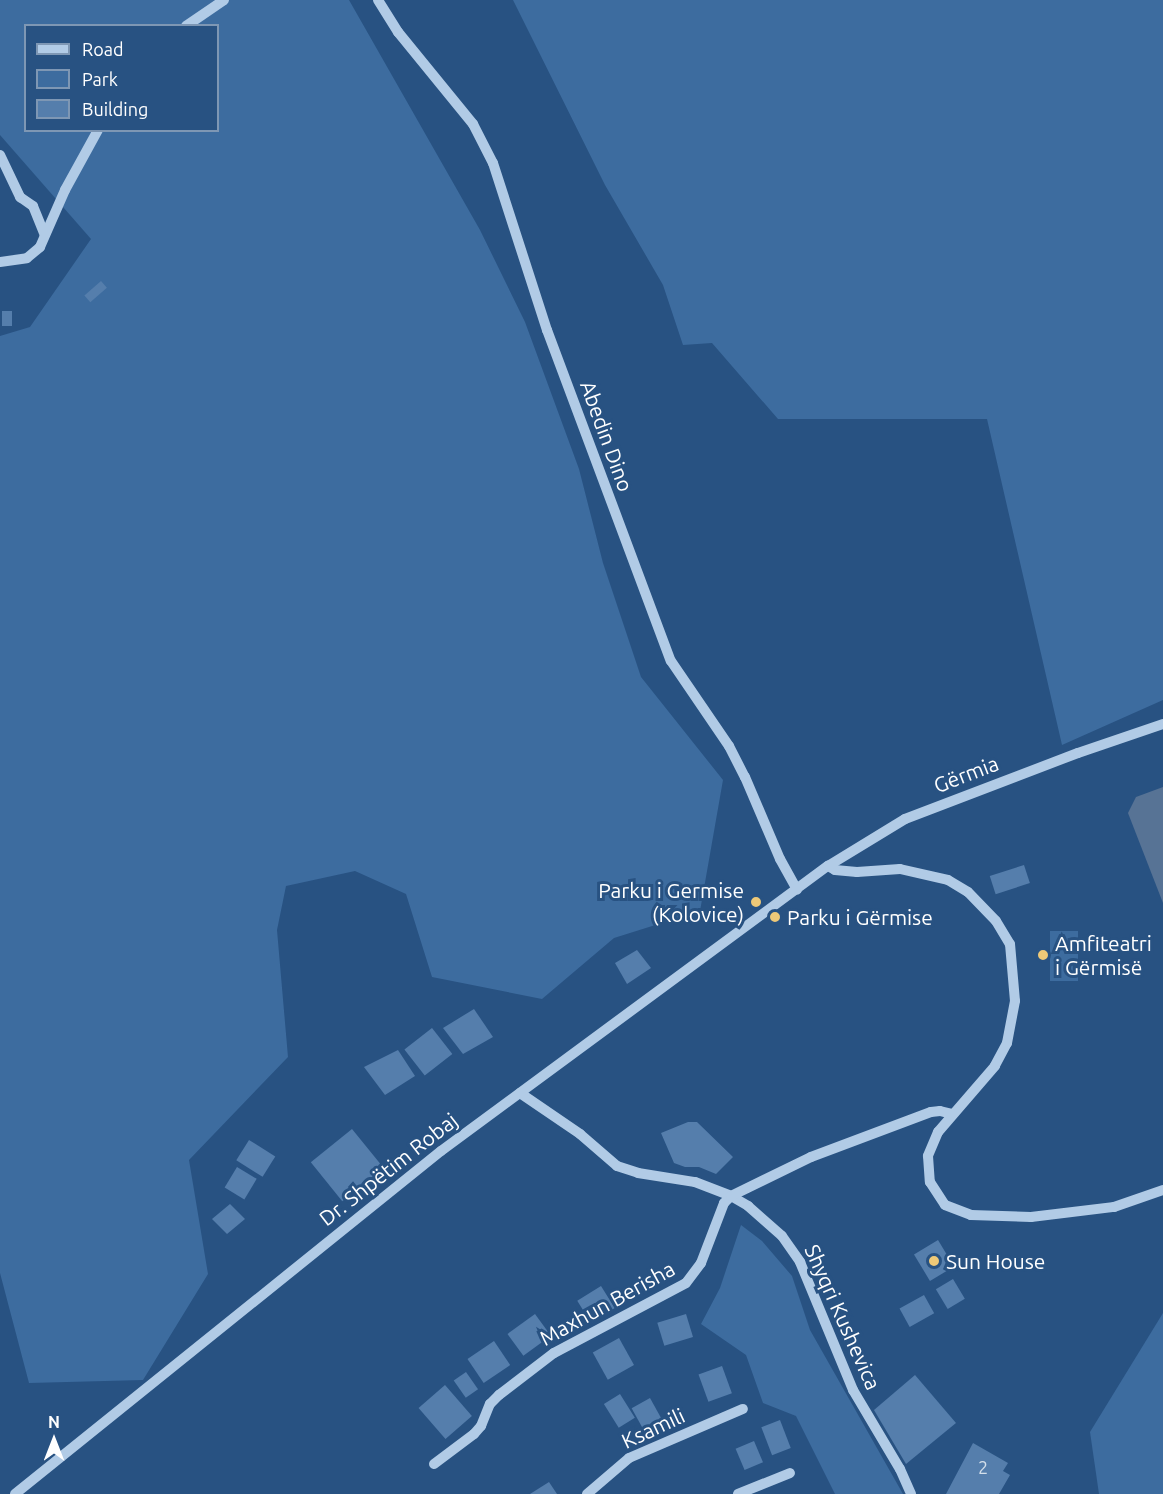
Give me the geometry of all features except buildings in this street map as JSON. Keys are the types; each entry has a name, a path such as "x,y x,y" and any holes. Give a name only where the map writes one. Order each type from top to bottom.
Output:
{"street":[{"path":"189,24 224,0"},
{"name":"Abedin Dino","path":"378,0 398,32 473,124 493,163 547,330 671,661 729,746 746,777 780,859 797,890"},
{"path":"0,262 27,258 40,247 97,132"},
{"path":"0,155 20,197 33,206 45,235"},
{"name":"Gërmia","path":"797,890 828,866 905,819 1024,772 1163,724"},
{"path":"828,866 835,870 849,871 900,869 948,880 968,892 996,921 1010,944 1015,1001 1007,1043 994,1066 952,1114 931,1144 927,1169 934,1192 945,1205 957,1212 984,1216 1055,1215 1114,1207 1163,1190"},
{"name":"Dr. Shpëtim Robaj","path":"15,1494 441,1151 797,890"},
{"name":"Shyqri Kushevica","path":"520,1093 580,1134 617,1166 638,1173 695,1182 731,1196 762,1218 782,1236 792,1249 853,1390 900,1469 911,1494"},
{"path":"731,1196 812,1157 930,1112 940,1111 952,1114"},
{"name":"Maxhun Berisha","path":"434,1464 474,1434 481,1426 490,1404 499,1395 554,1353 572,1341 686,1283 701,1263 724,1203 731,1196"},
{"name":"Ksamili","path":"587,1494 629,1458 743,1410"},
{"path":"738,1494 790,1473"}],"green space":[{"path":"0,0 349,0 480,230 525,322 579,469 603,563 641,677 723,780 700,911 614,938 542,999 432,977 406,894 355,871 286,886 277,930 288,1057 189,1160 208,1274 143,1380 29,1383 0,1273 0,336 30,327 91,239 0,135"},
{"path":"513,0 1163,0 1163,700 1062,745 987,419 778,419 712,343 683,345 663,285 605,185"},
{"path":"1050,931 1078,931 1078,981 1050,981"},
{"path":"741,1225 762,1241 792,1276 810,1330 903,1494 835,1494 796,1416 763,1403 746,1355 701,1324 720,1288"},
{"path":"1163,1313 1163,1494 1099,1494 1090,1432"}],"shaded area":[{"path":"1163,787 1163,903 1128,813 1136,797"}],"place":[{"name":"Parku i Germise (Kolovice)","path":"756,902"},
{"name":"Parku i Gërmise","path":"775,917"},
{"name":"Amfiteatri i Gërmisë","path":"1043,955"},
{"name":"Sun House","path":"934,1261"}]}
